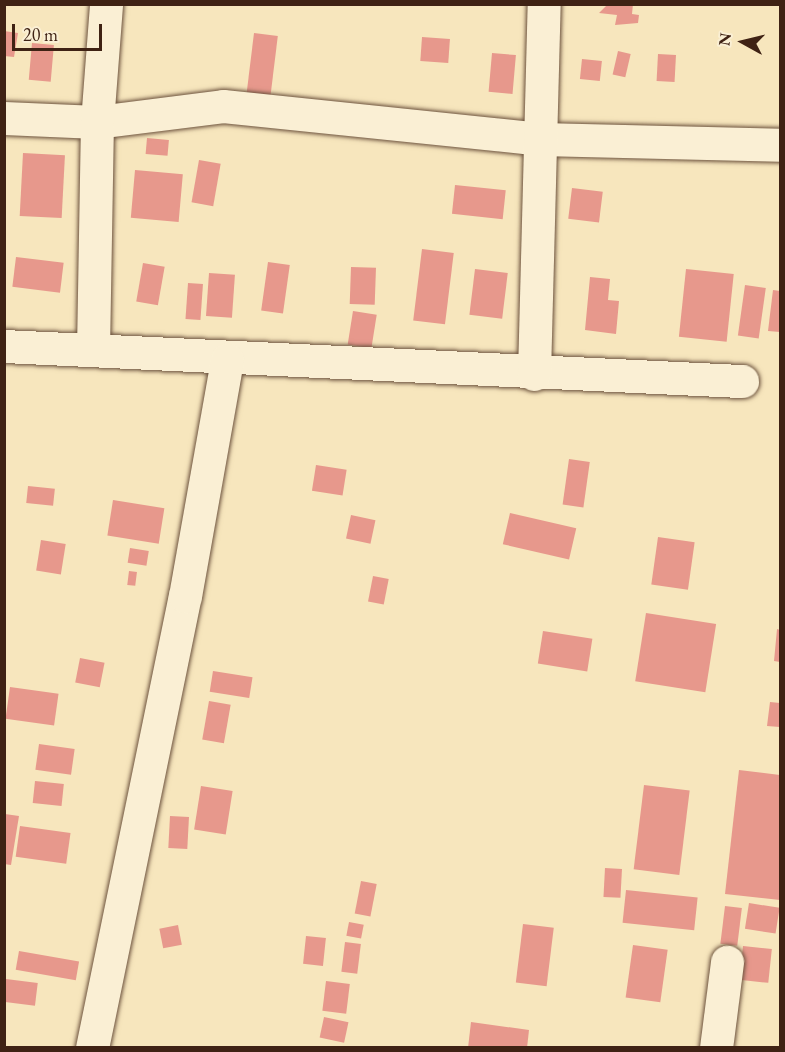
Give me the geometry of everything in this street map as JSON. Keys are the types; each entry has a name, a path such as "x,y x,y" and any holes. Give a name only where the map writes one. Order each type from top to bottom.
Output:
{"street":[{"path":"93,350 97,123 106,4"},
{"path":"534,374 543,4"},
{"path":"4,117 97,123 223,106 540,139 780,145"},
{"path":"4,346 226,360 742,381"},
{"path":"92,1047 185,596 226,360"},
{"path":"716,1047 728,962"}],"building":[{"path":"608,4 633,4 632,14 639,15 638,23 615,25 617,15 599,13"},
{"path":"4,31 18,33 14,57 4,56"},
{"path":"254,33 278,36 271,95 247,93"},
{"path":"422,37 450,39 448,63 420,61"},
{"path":"32,43 54,45 51,82 29,80"},
{"path":"618,51 631,54 625,77 613,74"},
{"path":"492,53 516,55 513,94 489,92"},
{"path":"658,54 676,55 675,82 657,81"},
{"path":"582,59 602,61 600,81 580,79"},
{"path":"147,138 169,140 168,156 146,154"},
{"path":"23,153 65,155 62,218 20,216"},
{"path":"199,160 221,164 213,206 192,202"},
{"path":"135,170 183,174 179,222 131,218"},
{"path":"455,185 506,190 503,219 452,214"},
{"path":"572,188 603,192 599,223 568,219"},
{"path":"422,249 454,253 445,324 413,320"},
{"path":"16,257 64,263 60,293 12,287"},
{"path":"268,262 290,265 283,314 261,311"},
{"path":"143,263 165,267 158,305 136,301"},
{"path":"351,267 376,268 375,305 350,304"},
{"path":"475,269 508,273 502,319 469,315"},
{"path":"686,269 734,274 727,342 679,337"},
{"path":"209,273 235,275 232,318 206,316"},
{"path":"590,277 610,279 608,300 619,301 616,334 585,330"},
{"path":"188,283 203,284 200,320 185,319"},
{"path":"745,285 766,288 759,338 738,336"},
{"path":"773,290 780,291 780,332 768,331"},
{"path":"353,311 377,315 371,348 348,345"},
{"path":"569,459 590,462 583,507 563,505"},
{"path":"316,465 347,470 343,496 312,491"},
{"path":"28,486 55,489 53,506 26,503"},
{"path":"113,500 164,508 159,544 107,536"},
{"path":"510,513 576,528 569,559 503,544"},
{"path":"351,515 375,520 370,544 346,538"},
{"path":"658,537 695,542 688,590 651,585"},
{"path":"41,540 66,544 61,575 36,571"},
{"path":"130,548 149,551 146,566 128,563"},
{"path":"129,571 137,572 135,586 127,585"},
{"path":"373,576 389,579 384,605 368,602"},
{"path":"646,613 716,624 705,692 635,681"},
{"path":"777,629 780,630 780,662 774,661"},
{"path":"543,631 592,639 587,671 538,664"},
{"path":"80,658 105,663 100,687 75,683"},
{"path":"213,671 253,677 249,698 210,692"},
{"path":"10,687 59,694 54,726 6,719"},
{"path":"209,701 231,705 224,743 202,739"},
{"path":"770,702 780,703 780,727 767,726"},
{"path":"39,744 75,749 71,775 35,770"},
{"path":"739,770 780,775 780,900 725,894"},
{"path":"35,781 64,784 62,806 33,803"},
{"path":"644,785 690,791 679,875 634,869"},
{"path":"201,786 233,791 226,834 194,829"},
{"path":"5,814 19,816 11,865 4,864"},
{"path":"170,816 189,817 187,849 168,848"},
{"path":"20,826 71,833 66,864 16,857"},
{"path":"605,868 622,869 620,898 603,897"},
{"path":"361,881 377,884 370,916 355,913"},
{"path":"626,890 698,898 694,930 623,923"},
{"path":"749,903 780,908 776,934 745,929"},
{"path":"725,906 742,908 737,946 720,944"},
{"path":"349,922 364,925 361,939 346,936"},
{"path":"523,924 554,928 547,986 516,983"},
{"path":"178,925 182,945 163,948 159,929"},
{"path":"306,936 326,938 323,966 303,964"},
{"path":"345,942 361,944 357,974 341,972"},
{"path":"633,945 668,950 660,1002 626,997"},
{"path":"743,946 772,949 768,983 739,980"},
{"path":"19,951 79,962 76,980 16,970"},
{"path":"6,979 38,983 35,1006 4,1002"},
{"path":"326,981 350,984 346,1014 322,1011"},
{"path":"324,1017 348,1022 344,1043 320,1038"},
{"path":"471,1022 529,1030 527,1048 468,1048"}]}
